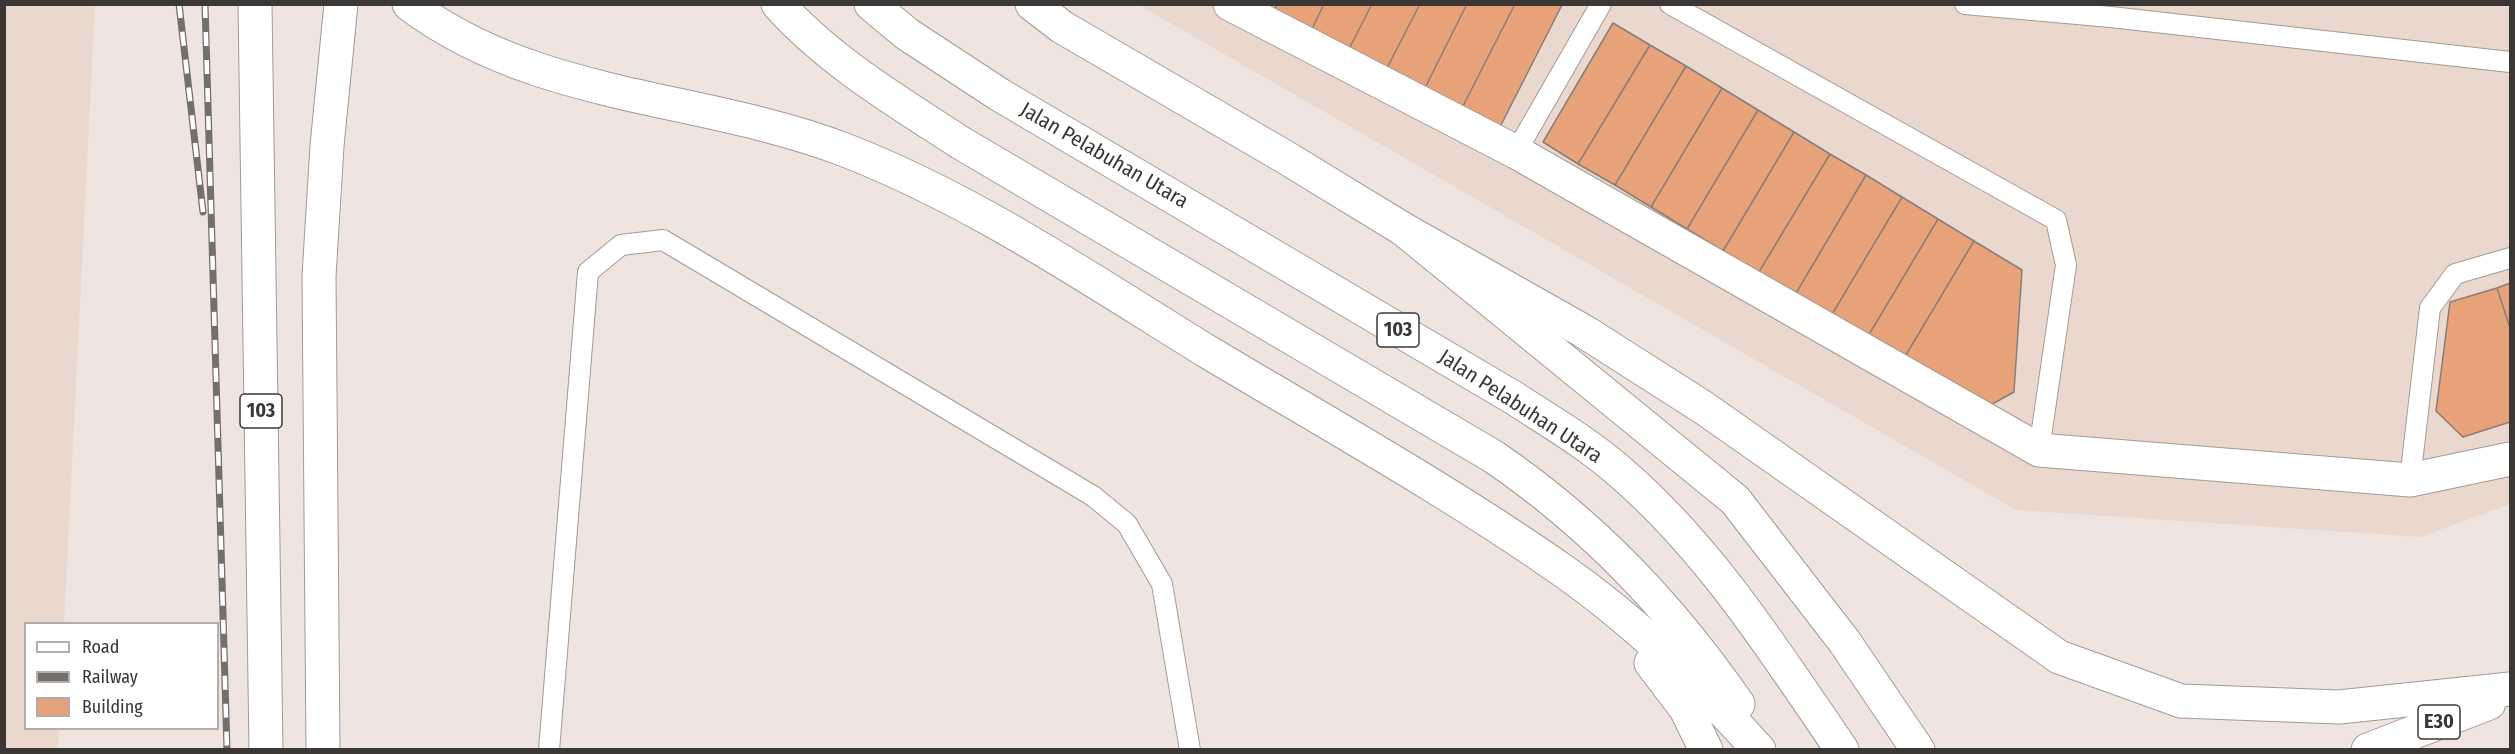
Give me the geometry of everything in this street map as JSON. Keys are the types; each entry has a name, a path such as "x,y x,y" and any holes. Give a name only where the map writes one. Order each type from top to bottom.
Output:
{"main road":[{"name":"103","path":"255,4 266,750"},
{"path":"409,4 446,30 523,65 569,80 783,129 822,141 896,171 1005,228 1455,501 1563,571 1653,642 1729,716 1759,750"},
{"path":"778,4 827,50 884,92 961,143 1494,457 1535,485 1576,518 1663,606 1712,667 1769,750"},
{"name":"Jalan Pelabuhan Utara","path":"871,4 906,34 1000,94 1514,398 1572,436 1619,471 1699,551 1752,620 1842,750"},
{"path":"1010,4 1062,27 1285,157 1403,229 1585,332 1694,402 2059,657 2181,701 2339,707 2511,689"},
{"path":"1032,4 1062,27"},
{"path":"1230,4 1516,152 2039,450 2410,480 2511,459"},
{"path":"322,750 318,276 339,15"},
{"path":"1403,229 1735,500 1844,641 1918,750"},
{"path":"1563,571 1612,618 1653,666 1686,709 1706,750"},
{"name":"E30","path":"2368,750 2511,694"}],"lane":[{"path":"1516,152 1601,4"},
{"path":"1670,4 2056,220 2066,265 2039,450"},
{"path":"1965,4 2111,10 2511,62"},
{"path":"549,750 588,272 621,245 663,240 1093,496 1127,524 1162,584 1190,750"},
{"path":"2410,480 2430,308 2455,274 2511,258"}],"shaded area":[{"path":"4,5 95,5 64,622 24,622 24,730 59,730 58,749 5,749"},
{"path":"1139,5 2510,5 2510,504 2420,537 2016,510"}],"building":[{"path":"1277,4 1324,4 1312,29 1274,10"},
{"path":"1324,4 1372,4 1349,49 1312,29"},
{"path":"1372,4 1420,4 1387,68 1349,49"},
{"path":"1420,4 1467,4 1425,88 1387,68"},
{"path":"1467,4 1515,4 1462,108 1425,88"},
{"path":"1515,4 1562,5 1500,127 1462,108"},
{"path":"1613,23 1650,45 1578,164 1543,142"},
{"path":"1650,45 1686,66 1615,185 1578,164"},
{"path":"1686,66 1722,88 1651,207 1615,185"},
{"path":"1722,88 1758,110 1687,229 1651,207"},
{"path":"1758,110 1794,132 1723,251 1687,229"},
{"path":"1794,132 1830,154 1759,272 1723,251"},
{"path":"1830,154 1866,175 1795,295 1759,272"},
{"path":"1866,175 1902,197 1831,316 1795,295"},
{"path":"1902,197 1938,219 1867,338 1831,316"},
{"path":"1938,219 1974,241 1903,360 1867,338"},
{"path":"1974,241 2022,270 2014,392 1987,407 1903,360"},
{"path":"2510,283 2510,328 2497,288"},
{"path":"2497,288 2510,328 2510,422 2463,437 2436,411 2450,302"}],"railway":[{"path":"179,4 203,212"},
{"path":"205,4 227,750"}]}
